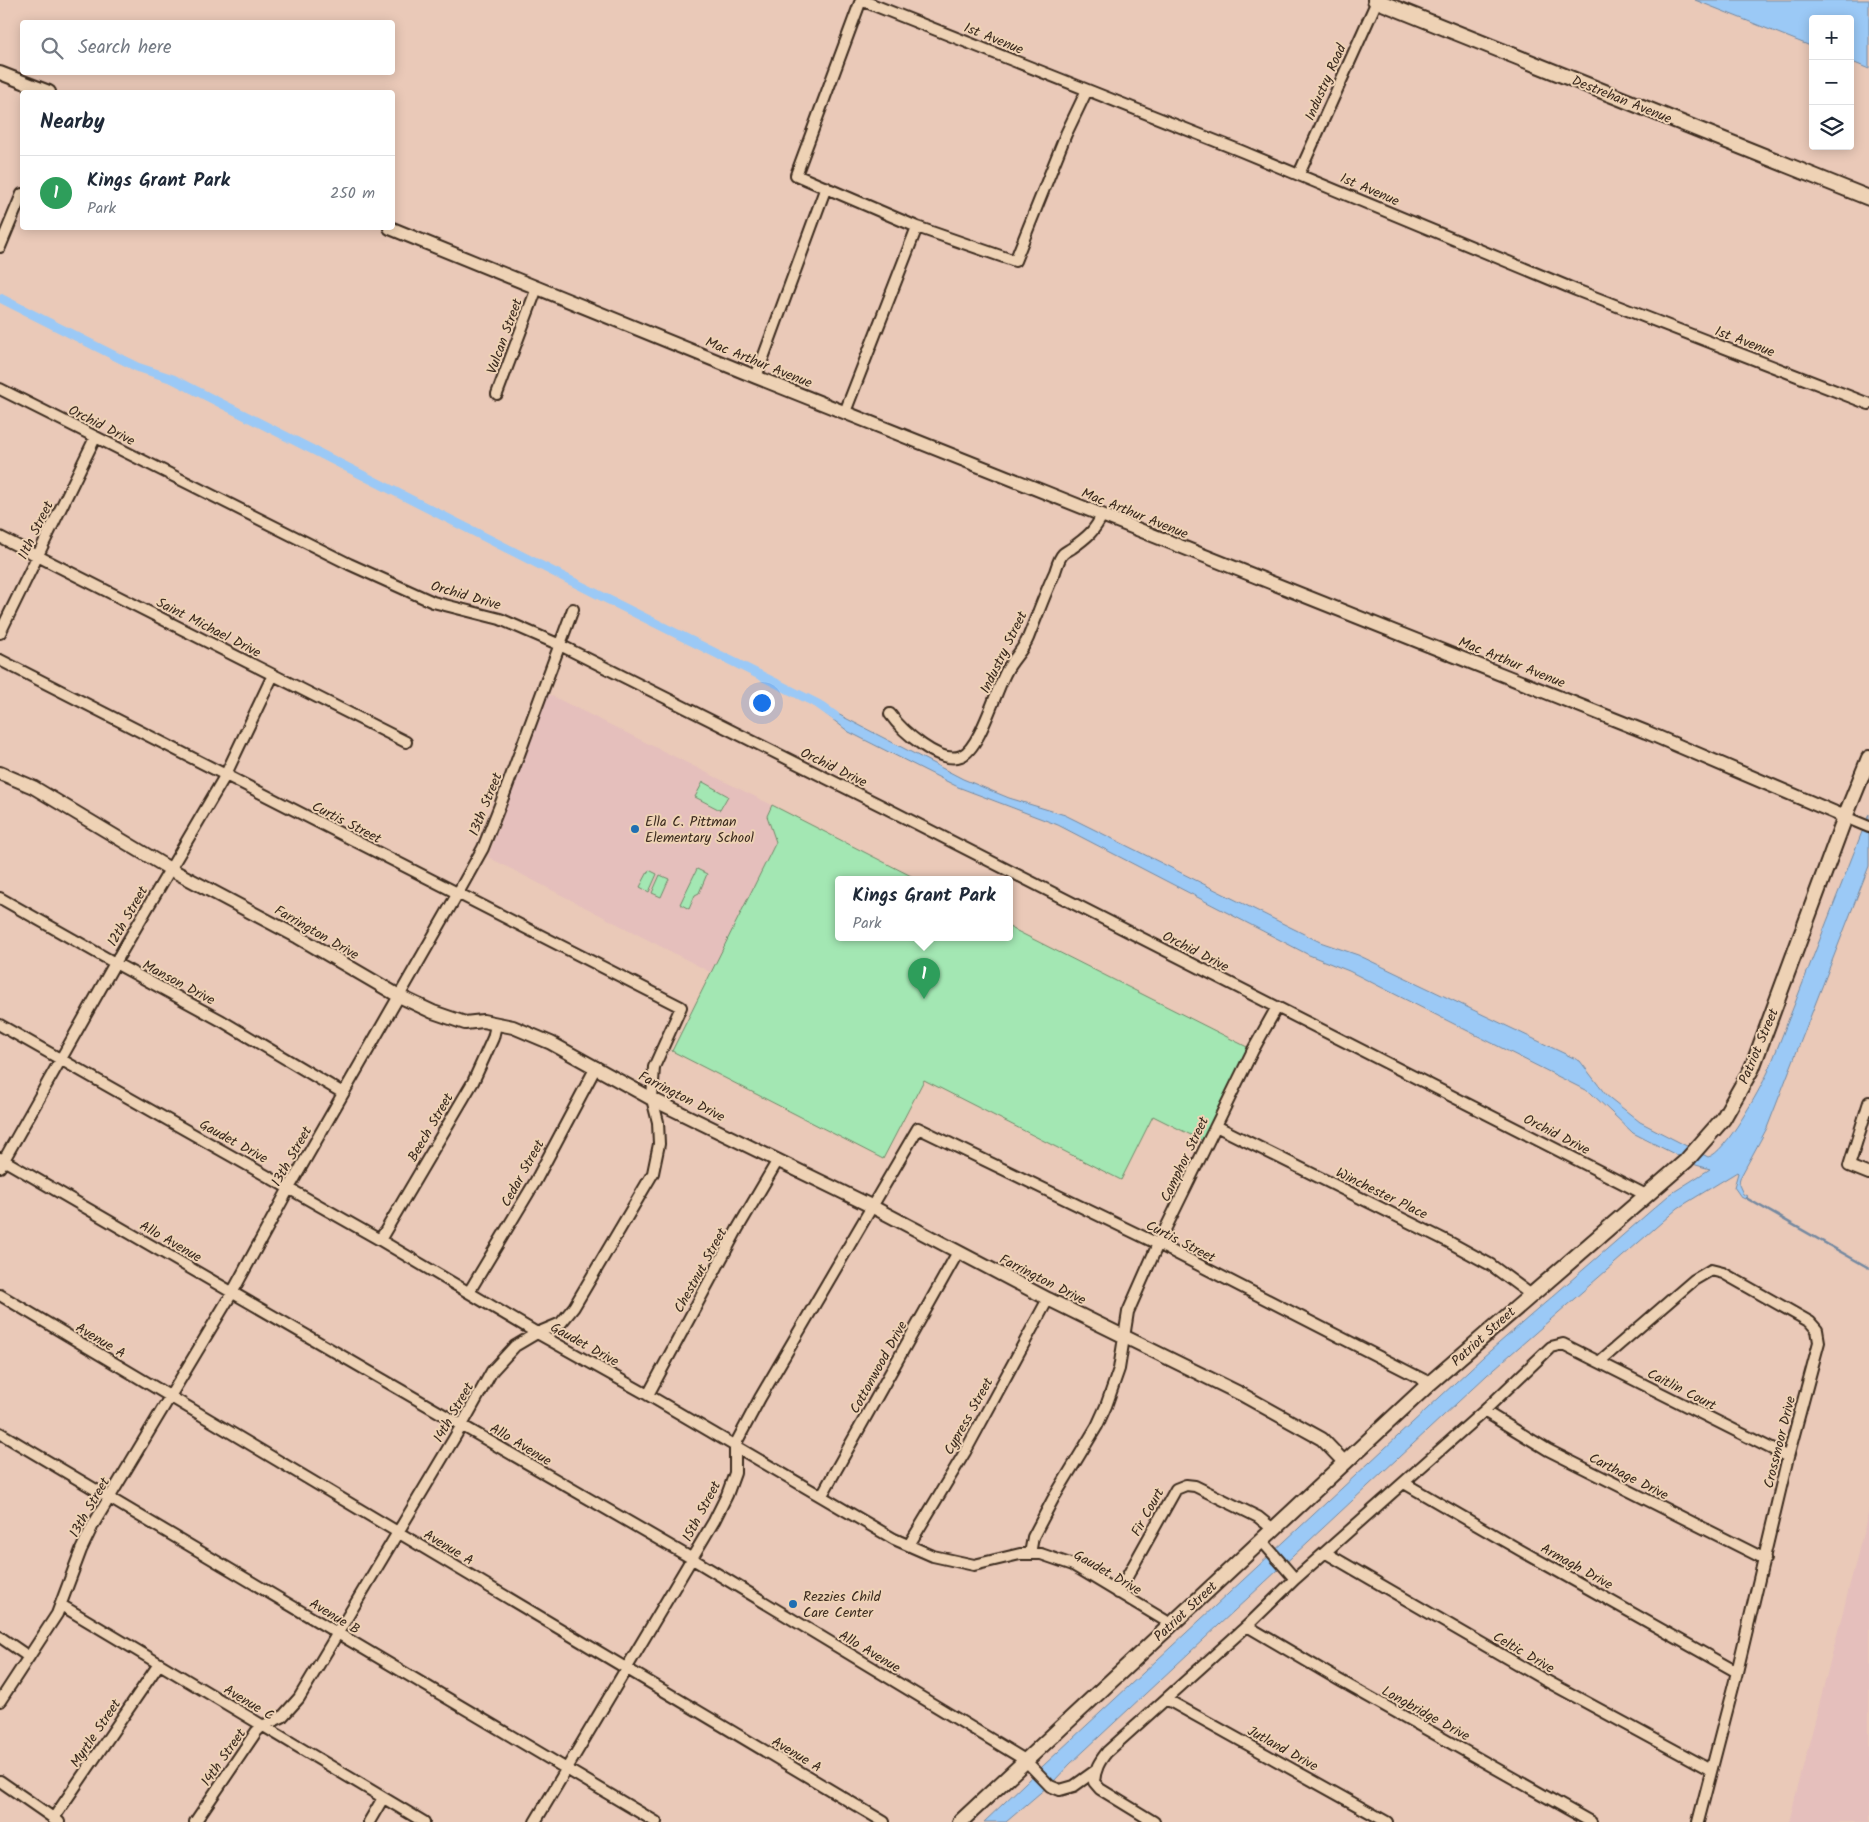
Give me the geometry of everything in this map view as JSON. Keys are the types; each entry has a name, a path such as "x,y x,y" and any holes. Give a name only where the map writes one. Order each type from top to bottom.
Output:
{"main road":[{"name":"Destrehan Avenue","path":"1376,0 1869,198"},
{"name":"Patriot Street","path":"960,1822 1029,1764 1171,1624 1263,1543 1273,1529 1430,1383 1530,1294 1686,1161 1723,1119 1752,1068 1845,817 1869,758"}],"street":[{"name":"1st Avenue","path":"861,0 1299,174 1576,290 1869,404"},
{"path":"861,0 796,174 917,227 1014,261 1066,134 1087,90"},
{"name":"Industry Road","path":"1299,174 1376,0"},
{"path":"0,73 44,90"},
{"path":"756,377 826,188"},
{"path":"0,247 20,199"},
{"path":"845,412 917,227"},
{"name":"Mac Arthur Avenue","path":"395,230 756,377 1637,728 1864,825"},
{"name":"Vulcan Street","path":"497,394 537,288"},
{"name":"Orchid Drive","path":"0,389 349,564 434,602 500,619 560,645 882,806 1646,1195"},
{"name":"11th Street","path":"0,633 95,438"},
{"name":"Industry Street","path":"890,714 897,724 913,738 942,756 954,758 964,755 978,737 1007,670 1027,641 1063,554 1091,535 1097,528 1102,515"},
{"name":"Saint Michael Drive","path":"0,537 406,742"},
{"name":"13th Street","path":"0,1701 57,1614 81,1550 109,1498 232,1293 289,1188 400,996 482,848 504,795 573,609"},
{"name":"Curtis Street","path":"0,660 681,1007"},
{"name":"12th Street","path":"1,1162 225,776 273,675"},
{"name":"Farrington Drive","path":"0,773 33,787 170,869 298,936 400,996 433,1012 465,1023 482,1022 513,1027 552,1043 652,1099 871,1206 1048,1299 1241,1394 1311,1432 1331,1447 1345,1462"},
{"name":"Manson Drive","path":"0,898 115,964 222,1021 343,1093"},
{"name":"14th Street","path":"195,1822 244,1749 262,1726 282,1717 298,1698 462,1425 492,1371 515,1346 561,1322 574,1307 652,1173 659,1144 658,1122 652,1099 654,1067 658,1054 681,1007"},
{"name":"Camphor Street","path":"1030,1554 1033,1537 1053,1499 1097,1426 1106,1406 1119,1368 1128,1312 1158,1244 1253,1050 1277,1008"},
{"name":"Gaudet Drive","path":"0,1025 380,1240 537,1333 648,1394 894,1539 933,1556 974,1565 1020,1554 1041,1554 1074,1565 1171,1624"},
{"name":"Beech Street","path":"380,1240 473,1082 493,1038 496,1025"},
{"name":"Cedar Street","path":"469,1292 535,1182 596,1067"},
{"path":"1869,1102 1849,1166 1869,1174"},
{"name":"Winchester Place","path":"1216,1126 1449,1242 1491,1265 1530,1294"},
{"name":"Curtis Street","path":"918,1128 1158,1244 1430,1383"},
{"name":"15th Street","path":"535,1822 714,1521 728,1495 735,1472 735,1445 760,1398 918,1128"},
{"name":"Chestnut Street","path":"648,1394 738,1228 778,1160"},
{"name":"Allo Avenue","path":"1,1162 691,1558 1029,1764 1050,1786 1060,1790 1074,1786 1095,1771"},
{"name":"Cottonwood Drive","path":"822,1495 958,1252"},
{"name":"Crossmoor Drive","path":"1599,1362 1704,1273 1715,1270 1797,1313 1810,1322 1817,1330 1819,1342 1788,1457 1765,1559 1698,1822"},
{"name":"Avenue A","path":"0,1295 884,1822"},
{"name":"Cypress Street","path":"909,1545 965,1452 1048,1299"},
{"name":"Caitlin Court","path":"1484,1411 1550,1347 1563,1344 1788,1457"},
{"path":"1154,1822 1100,1789 1094,1782 1095,1771 1107,1752 1248,1626 1295,1579 1326,1554 1484,1411"},
{"name":"Carthage Drive","path":"1484,1411 1548,1450 1765,1559"},
{"name":"Avenue B","path":"0,1433 656,1822"},
{"name":"Armagh Drive","path":"1404,1483 1737,1672"},
{"name":"Fir Court","path":"1118,1593 1176,1489 1186,1485 1195,1486 1258,1517 1273,1529"},
{"path":"1263,1543 1295,1579"},
{"name":"Celtic Drive","path":"1326,1554 1543,1679 1712,1770"},
{"name":"Avenue C","path":"61,1605 424,1822"},
{"name":"Longbridge Drive","path":"1248,1626 1339,1680 1591,1822"},
{"path":"0,1637 29,1657"},
{"name":"Myrtle Street","path":"56,1820 159,1664"},
{"name":"Jutland Drive","path":"1166,1699 1387,1822"},
{"path":"0,1781 56,1820"},
{"path":"369,1822 384,1798"}],"shaded area":[{"name":"Ella C. Pittman Elementary School","path":"548,694 772,805 767,816 776,842 712,973 488,857"},
{"path":"1869,1510 1869,1822 1789,1822"}],"green space":[{"path":"703,782 728,796 720,810 695,797"},
{"path":"772,805 911,876 835,876 835,941 1013,941 1013,929 1253,1050 1207,1143 1153,1116 1121,1180 924,1080 883,1159 672,1051 776,842 767,816"},
{"path":"697,869 707,874 699,893 695,895 689,909 680,904"},
{"path":"649,870 657,874 649,892 640,887"},
{"path":"660,875 669,879 661,897 652,893"}],"water":[{"path":"1695,0 1869,0 1869,69 1854,63 1854,15 1809,15 1809,45"},
{"path":"826,708 963,779 1009,798 1065,815 1320,942 1358,955 1580,1061 1606,1095 1640,1122 1708,1157 1723,1145 1732,1133 1750,1106 1768,1072 1869,814 1869,866 1767,1128 1740,1178 1739,1185 1743,1194 1747,1196 1745,1199 1741,1197 1734,1187 1737,1172 1678,1208 1487,1375 1054,1781 1006,1822 984,1822 1483,1357 1669,1195 1710,1169 1696,1165 1633,1133 1591,1093 1349,971 1309,955 1058,825 958,787 849,732 823,712"}],"waterway":[{"path":"0,298 137,367 173,379 818,704 835,716"},
{"path":"1746,1198 1869,1268"}],"place":[{"name":"Ella C. Pittman Elementary School","path":"635,829"},
{"name":"Kings Grant Park","path":"924,999"},
{"name":"Rezzies Child Care Center","path":"793,1604"}]}
